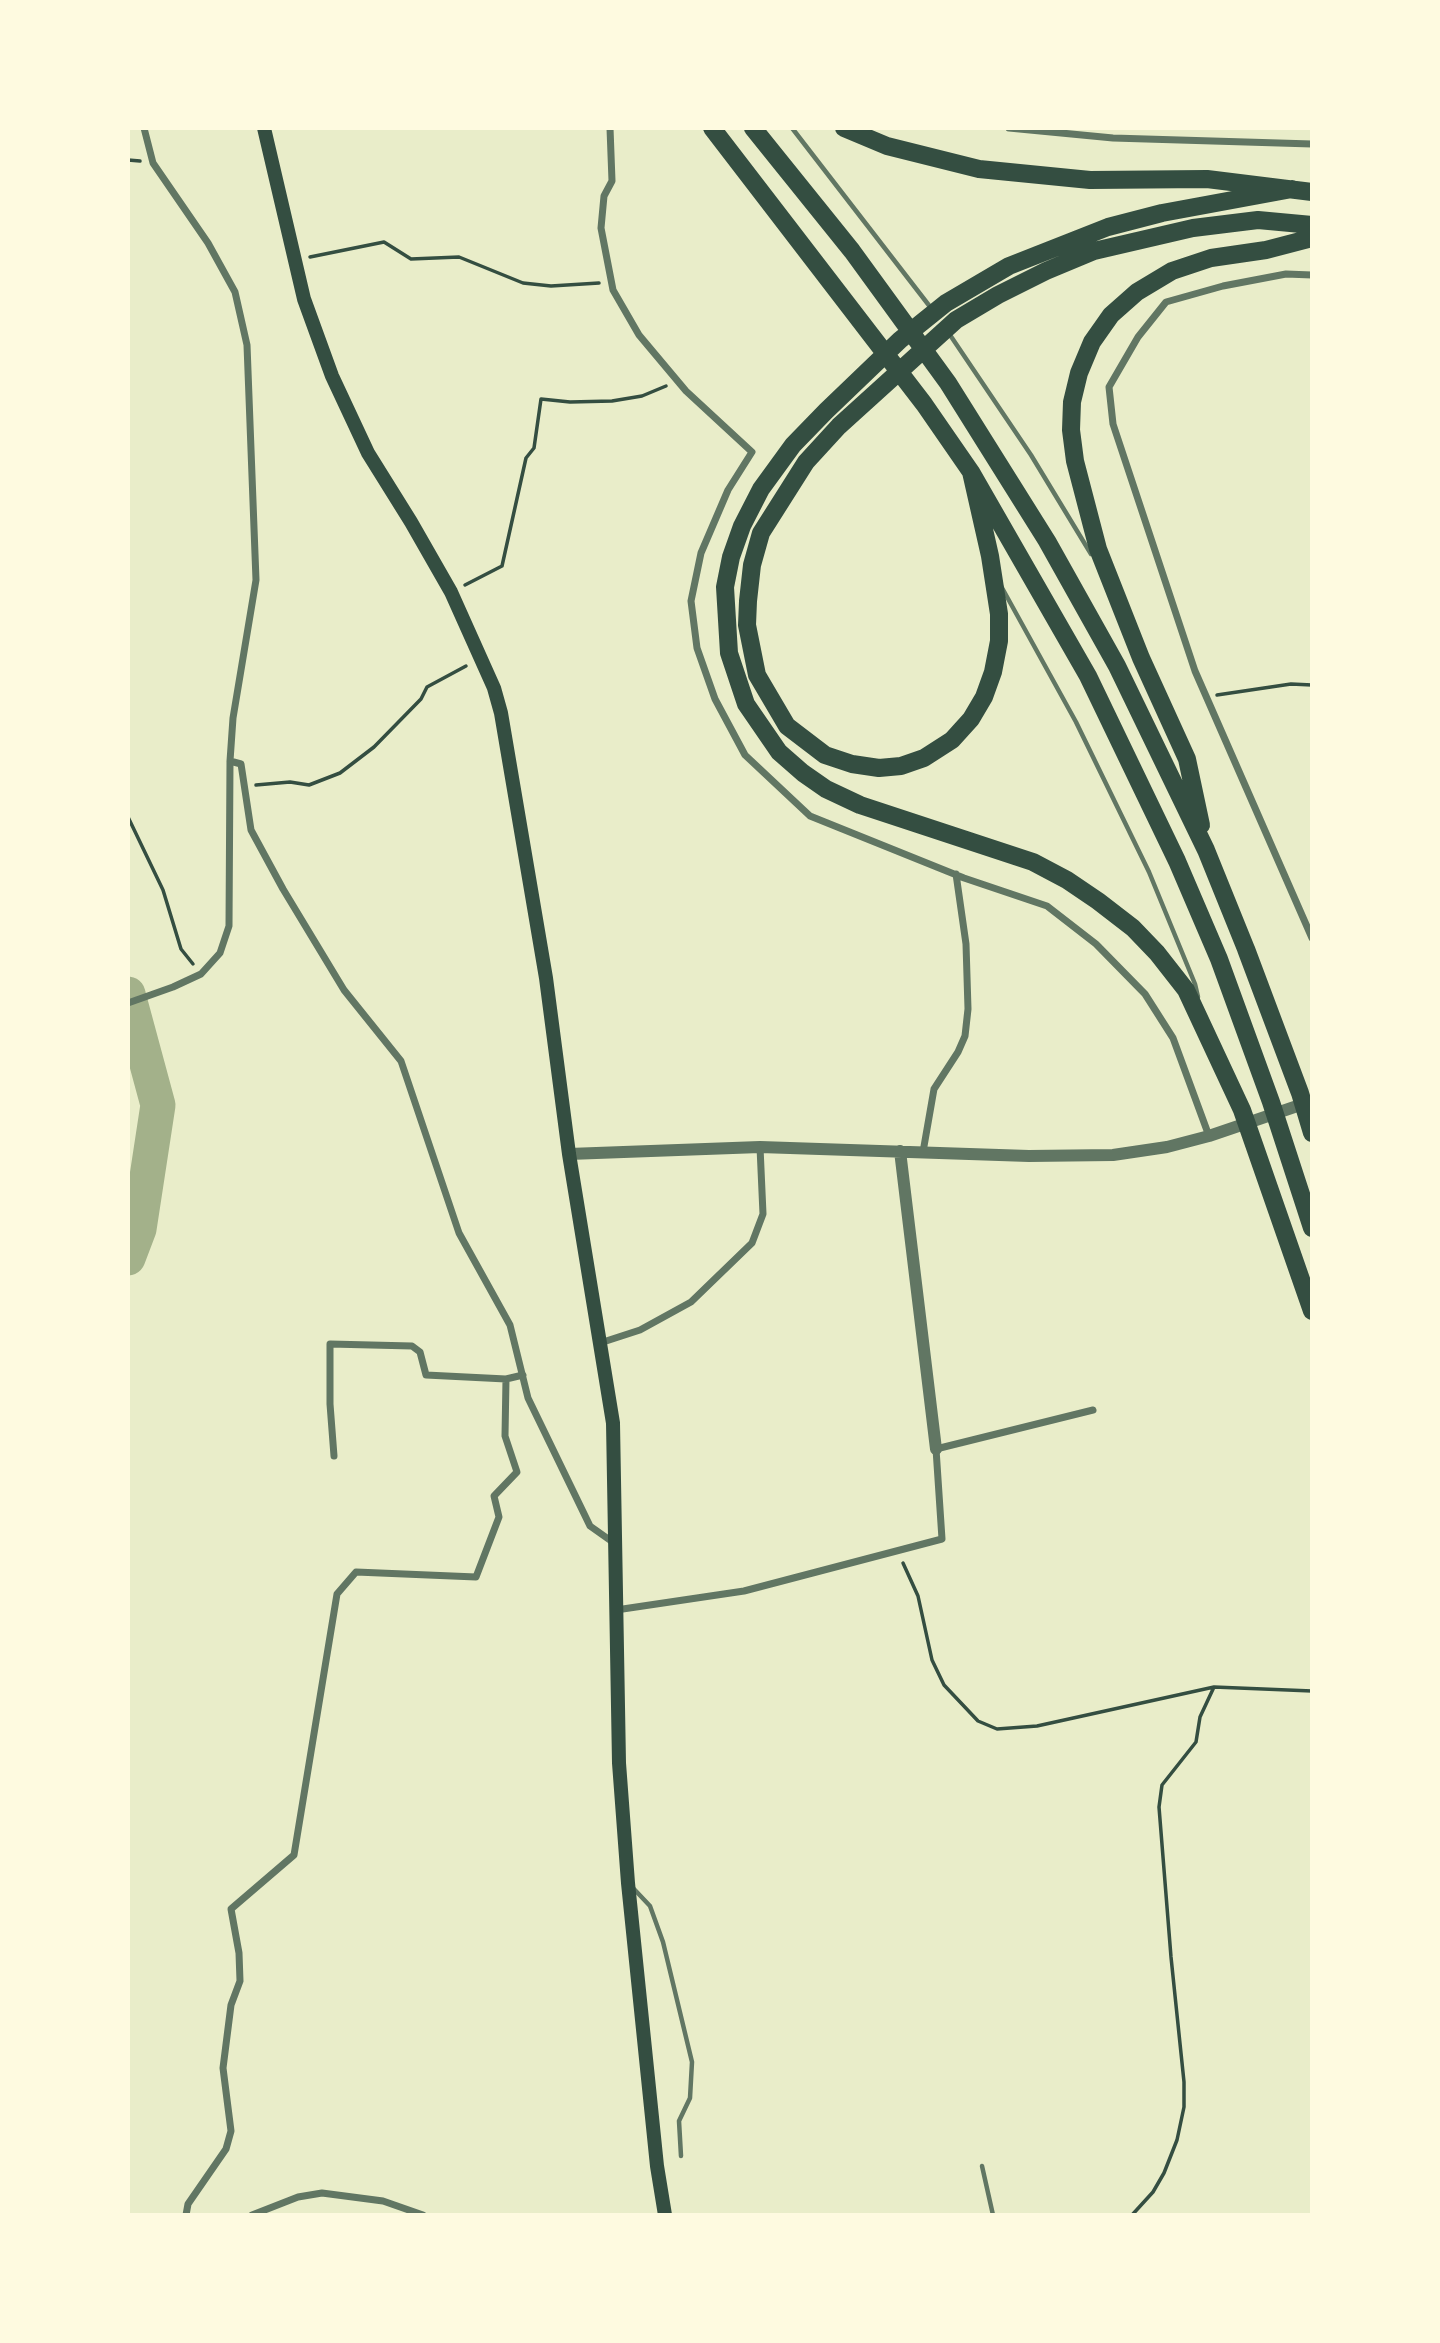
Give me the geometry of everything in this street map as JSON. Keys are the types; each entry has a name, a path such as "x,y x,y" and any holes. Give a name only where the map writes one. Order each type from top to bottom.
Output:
{"highway":[{"path":"712,128 924,404 971,472 1088,676 1177,861 1219,959 1271,1102 1312,1227"},
{"path":"753,128 884,294 948,383 1047,541 1117,666 1206,850 1306,1097 1312,1133"},
{"path":"844,128 887,146 979,169 1090,180 1207,178 1312,192"},
{"path":"1292,189 1162,213 1108,227 1009,266 946,303 900,340 793,445 761,489 742,526 731,557 725,587 729,653 738,681 747,704 779,752 826,789 860,805 1032,862 1067,880 1133,928 1157,953 1186,990 1202,1019 1242,1110 1312,1311"},
{"path":"971,472 992,569 999,628 993,671 984,697 971,719 952,740 924,758 901,766 879,768 852,764 825,755 788,726 757,675 747,625 748,601 752,565 761,533 806,462 839,426 956,320 1046,271 1094,251 1193,228 1258,220 1312,225"},
{"path":"1206,850 1188,759 1141,658 1098,549 1083,498 1071,430 1074,392 1092,342 1111,315 1137,292 1172,271 1211,258 1266,250 1312,238"}],"main road":[{"path":"264,128 304,299 332,376 363,442 451,592 494,688 504,726 546,978 569,1154 613,1423 619,1763 628,1883 657,2166 665,2215"}],"street":[{"path":"128,1003 201,974 220,953 229,926 230,761 233,718 245,660 256,580 247,345 235,292 208,243 153,163 144,128"},
{"path":"610,128 612,181 604,196 601,228 613,290 639,335 678,381 752,452 728,490 701,553 691,601 697,648 715,699 745,755 810,816 956,874 1047,906 1096,944 1145,994 1174,1038 1209,1136"},
{"path":"1009,128 1113,138 1312,144"},
{"path":"1312,275 1286,274 1223,286 1166,302 1138,337 1109,387 1113,424 1195,671 1312,938"},
{"path":"230,761 241,764 251,830 283,889 344,990 401,1061 459,1233 510,1325 527,1398 590,1526 614,1543"},
{"path":"923,1152 934,1089 965,1036 968,1009 966,944 956,874"},
{"path":"569,1154 760,1147 1029,1156 1113,1155 1167,1147 1209,1136 1306,1097"},
{"path":"600,1343 640,1330 691,1303 752,1243 763,1214 760,1147"},
{"path":"616,1610 744,1591 942,1539 936,1450 900,1151"},
{"path":"334,1456 330,1404 330,1344 412,1346 420,1352 426,1375 506,1379 523,1375"},
{"path":"186,2215 188,2204 226,2148 231,2131 223,2068 231,2005 240,1981 239,1953 231,1909 294,1855 337,1594 356,1572 476,1577 499,1517 494,1496 517,1472 505,1436 506,1379"},
{"path":"936,1450 1093,1410"},
{"path":"252,2215 298,2197 322,2193 383,2202 423,2215"}],"lane":[{"path":"792,128 910,279 976,371 1115,593"},
{"path":"992,569 1076,722 1149,872 1195,984 1202,1019"},
{"path":"628,1883 650,1906 663,1942 692,2062 690,2098 679,2121 681,2156"},
{"path":"982,2166 993,2215"}],"path":[{"path":"295,260 384,242 411,259 458,257 523,283 551,286 611,282"},
{"path":"451,592 502,566 526,458 534,448 541,399 570,402 612,401 642,396 678,381"},
{"path":"257,797 256,785 290,782 309,785 340,772 374,747 421,699 428,687 445,675 481,659"},
{"path":"1206,696 1291,684 1312,685"},
{"path":"128,817 163,890 181,948 201,974"},
{"path":"896,1551 918,1596 932,1660 944,1685 978,1721 998,1729 1037,1726 1214,1687 1312,1691"},
{"path":"1132,2215 1153,2192 1164,2173 1177,2140 1184,2107 1183,2069 1159,1807 1162,1785 1196,1742 1200,1717 1214,1687"}],"waterway":[{"path":"128,994 158,1105 139,1229 128,1258"}]}
